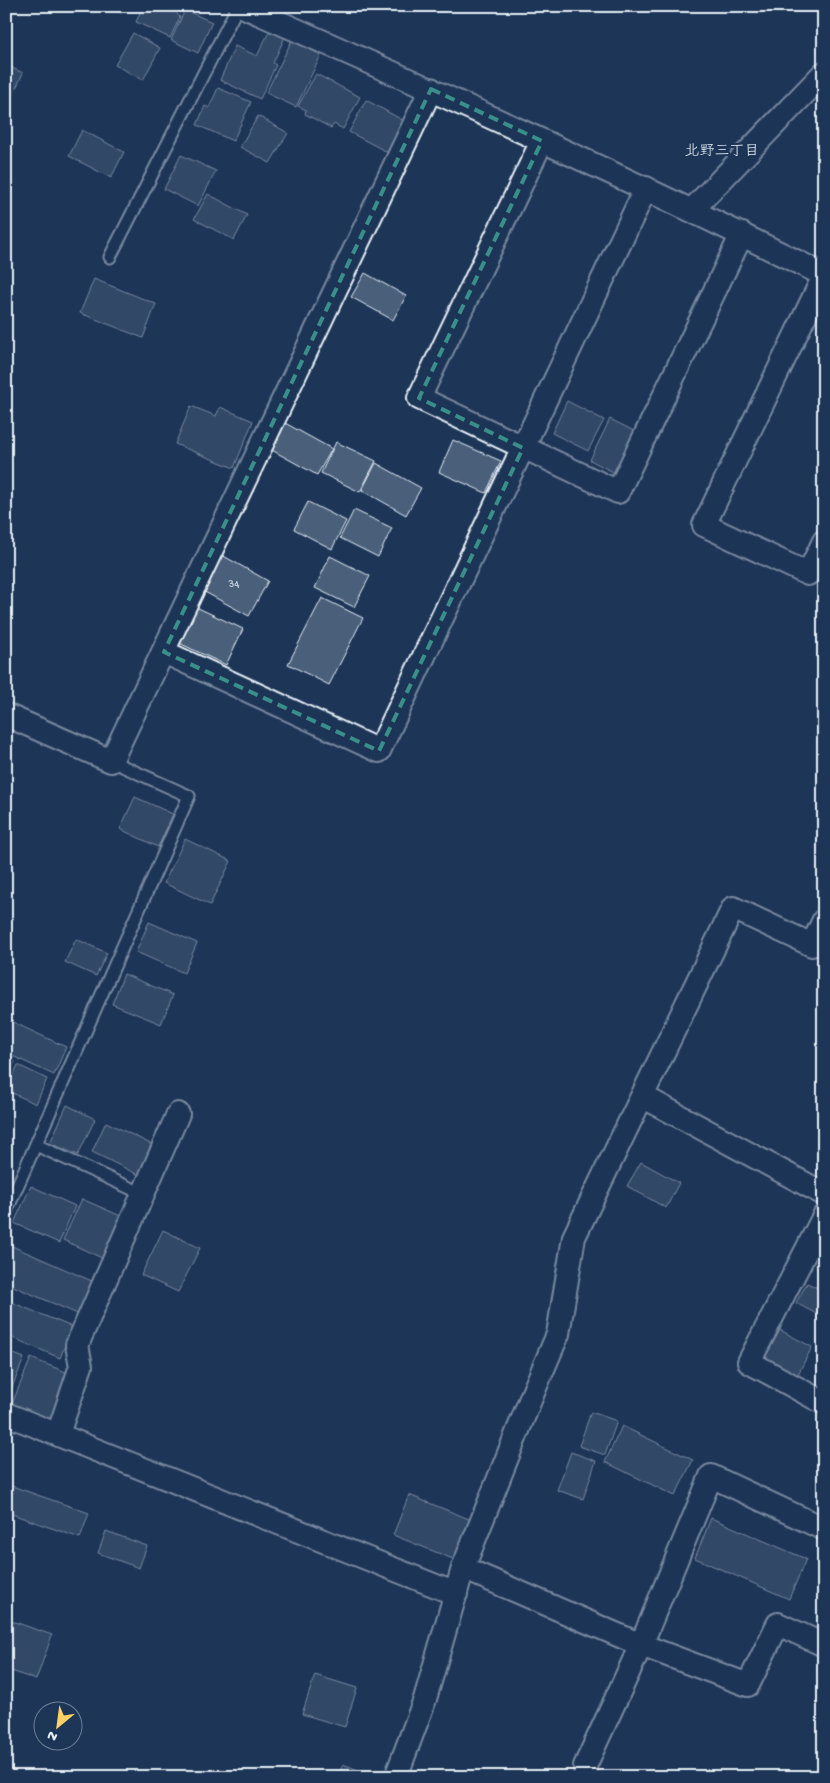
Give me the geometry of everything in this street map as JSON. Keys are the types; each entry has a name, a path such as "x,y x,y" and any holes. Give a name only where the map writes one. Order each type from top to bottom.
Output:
{"street":[{"path":"242,6 431,89 646,188 824,275 704,525 808,574 824,541"},
{"path":"692,210 824,73"},
{"path":"6,715 111,761 431,89"},
{"path":"542,140 419,398 523,448 618,492 742,234"},
{"path":"164,652 379,750 646,188"},
{"path":"396,1777 425,1700 463,1568 558,1334 574,1237 733,908 812,945 824,920"},
{"path":"642,1096 824,1194"},
{"path":"58,1434 81,1366 77,1345 178,1114"},
{"path":"824,1216 749,1362 824,1403"},
{"path":"7,1416 58,1434 456,1594"},
{"path":"586,1777 585,1766 640,1645 711,1476 822,1528 824,1525"},
{"path":"463,1568 640,1645 748,1685 778,1624 824,1645"}],"lane":[{"path":"110,257 238,6"},
{"path":"6,1212 188,796 111,761"},
{"path":"36,1145 143,1194"}],"highlighted area":[{"path":"431,89 542,141 419,398 523,448 379,751 164,652"}],"building":[{"path":"108,6 125,6 121,13"},
{"path":"143,6 164,6 173,10 180,17 170,38 136,22"},
{"path":"185,10 212,22 198,53 171,40"},
{"path":"270,30 285,37 273,63 276,65 260,99 220,80 235,46 257,56"},
{"path":"133,33 160,48 143,80 115,65"},
{"path":"292,40 321,55 296,107 266,93"},
{"path":"6,65 23,73 6,110"},
{"path":"316,74 360,97 343,129 334,124 331,128 305,114 306,110 298,106"},
{"path":"218,88 251,102 233,141 197,125 205,106 209,108"},
{"path":"366,100 406,122 389,153 349,132"},
{"path":"258,116 288,133 270,163 240,147"},
{"path":"82,130 124,152 111,178 69,156"},
{"path":"181,155 216,171 198,206 164,189"},
{"path":"208,194 247,215 234,240 194,219"},
{"path":"365,273 406,296 393,320 351,297"},
{"path":"94,279 156,304 143,338 80,313"},
{"path":"567,401 604,420 588,451 552,433"},
{"path":"191,406 216,416 220,407 253,421 234,468 175,444"},
{"path":"610,419 636,432 615,473 590,460"},
{"path":"285,423 332,449 317,475 270,449"},
{"path":"453,440 501,461 486,493 439,472"},
{"path":"336,442 376,461 360,492 321,473"},
{"path":"376,463 421,488 406,515 362,490"},
{"path":"308,502 346,521 332,549 294,529"},
{"path":"354,510 392,528 378,557 340,538"},
{"path":"220,554 268,581 249,616 201,590"},
{"path":"330,556 370,576 354,607 315,588"},
{"path":"322,598 363,618 329,685 288,664"},
{"path":"196,607 243,629 226,665 179,643"},
{"path":"135,797 173,814 158,847 120,829"},
{"path":"185,839 231,861 210,905 164,883"},
{"path":"149,922 197,943 184,973 136,952"},
{"path":"76,939 107,953 96,976 65,962"},
{"path":"124,974 173,995 161,1024 112,1004"},
{"path":"6,1019 66,1047 54,1075 6,1053"},
{"path":"6,1058 15,1062 6,1081"},
{"path":"18,1065 47,1079 36,1104 6,1090"},
{"path":"67,1105 95,1119 78,1155 50,1143"},
{"path":"106,1122 155,1146 141,1176 92,1152"},
{"path":"641,1162 679,1183 666,1208 627,1186"},
{"path":"31,1186 75,1206 59,1243 14,1223"},
{"path":"82,1199 123,1217 104,1259 63,1240"},
{"path":"163,1230 200,1248 178,1292 141,1275"},
{"path":"12,1246 94,1282 80,1315 6,1283 6,1261"},
{"path":"807,1283 824,1291 824,1318 796,1303"},
{"path":"6,1300 72,1327 60,1358 6,1335"},
{"path":"780,1330 812,1347 797,1376 764,1359"},
{"path":"6,1351 24,1358 7,1400 6,1400"},
{"path":"31,1358 73,1375 53,1423 11,1406"},
{"path":"591,1412 617,1421 605,1455 579,1446"},
{"path":"622,1426 693,1460 675,1496 605,1462"},
{"path":"571,1452 596,1461 583,1499 557,1490"},
{"path":"6,1484 89,1513 80,1538 6,1512"},
{"path":"409,1495 474,1521 458,1561 393,1535"},
{"path":"711,1518 806,1559 789,1599 695,1558"},
{"path":"106,1531 147,1546 139,1568 98,1553"},
{"path":"6,1619 52,1635 36,1680 6,1669"},
{"path":"315,1675 357,1688 345,1727 302,1714"},
{"path":"343,1764 376,1777 338,1777"}],"district":[{"name":"北野三丁目","path":"722,152"}]}
